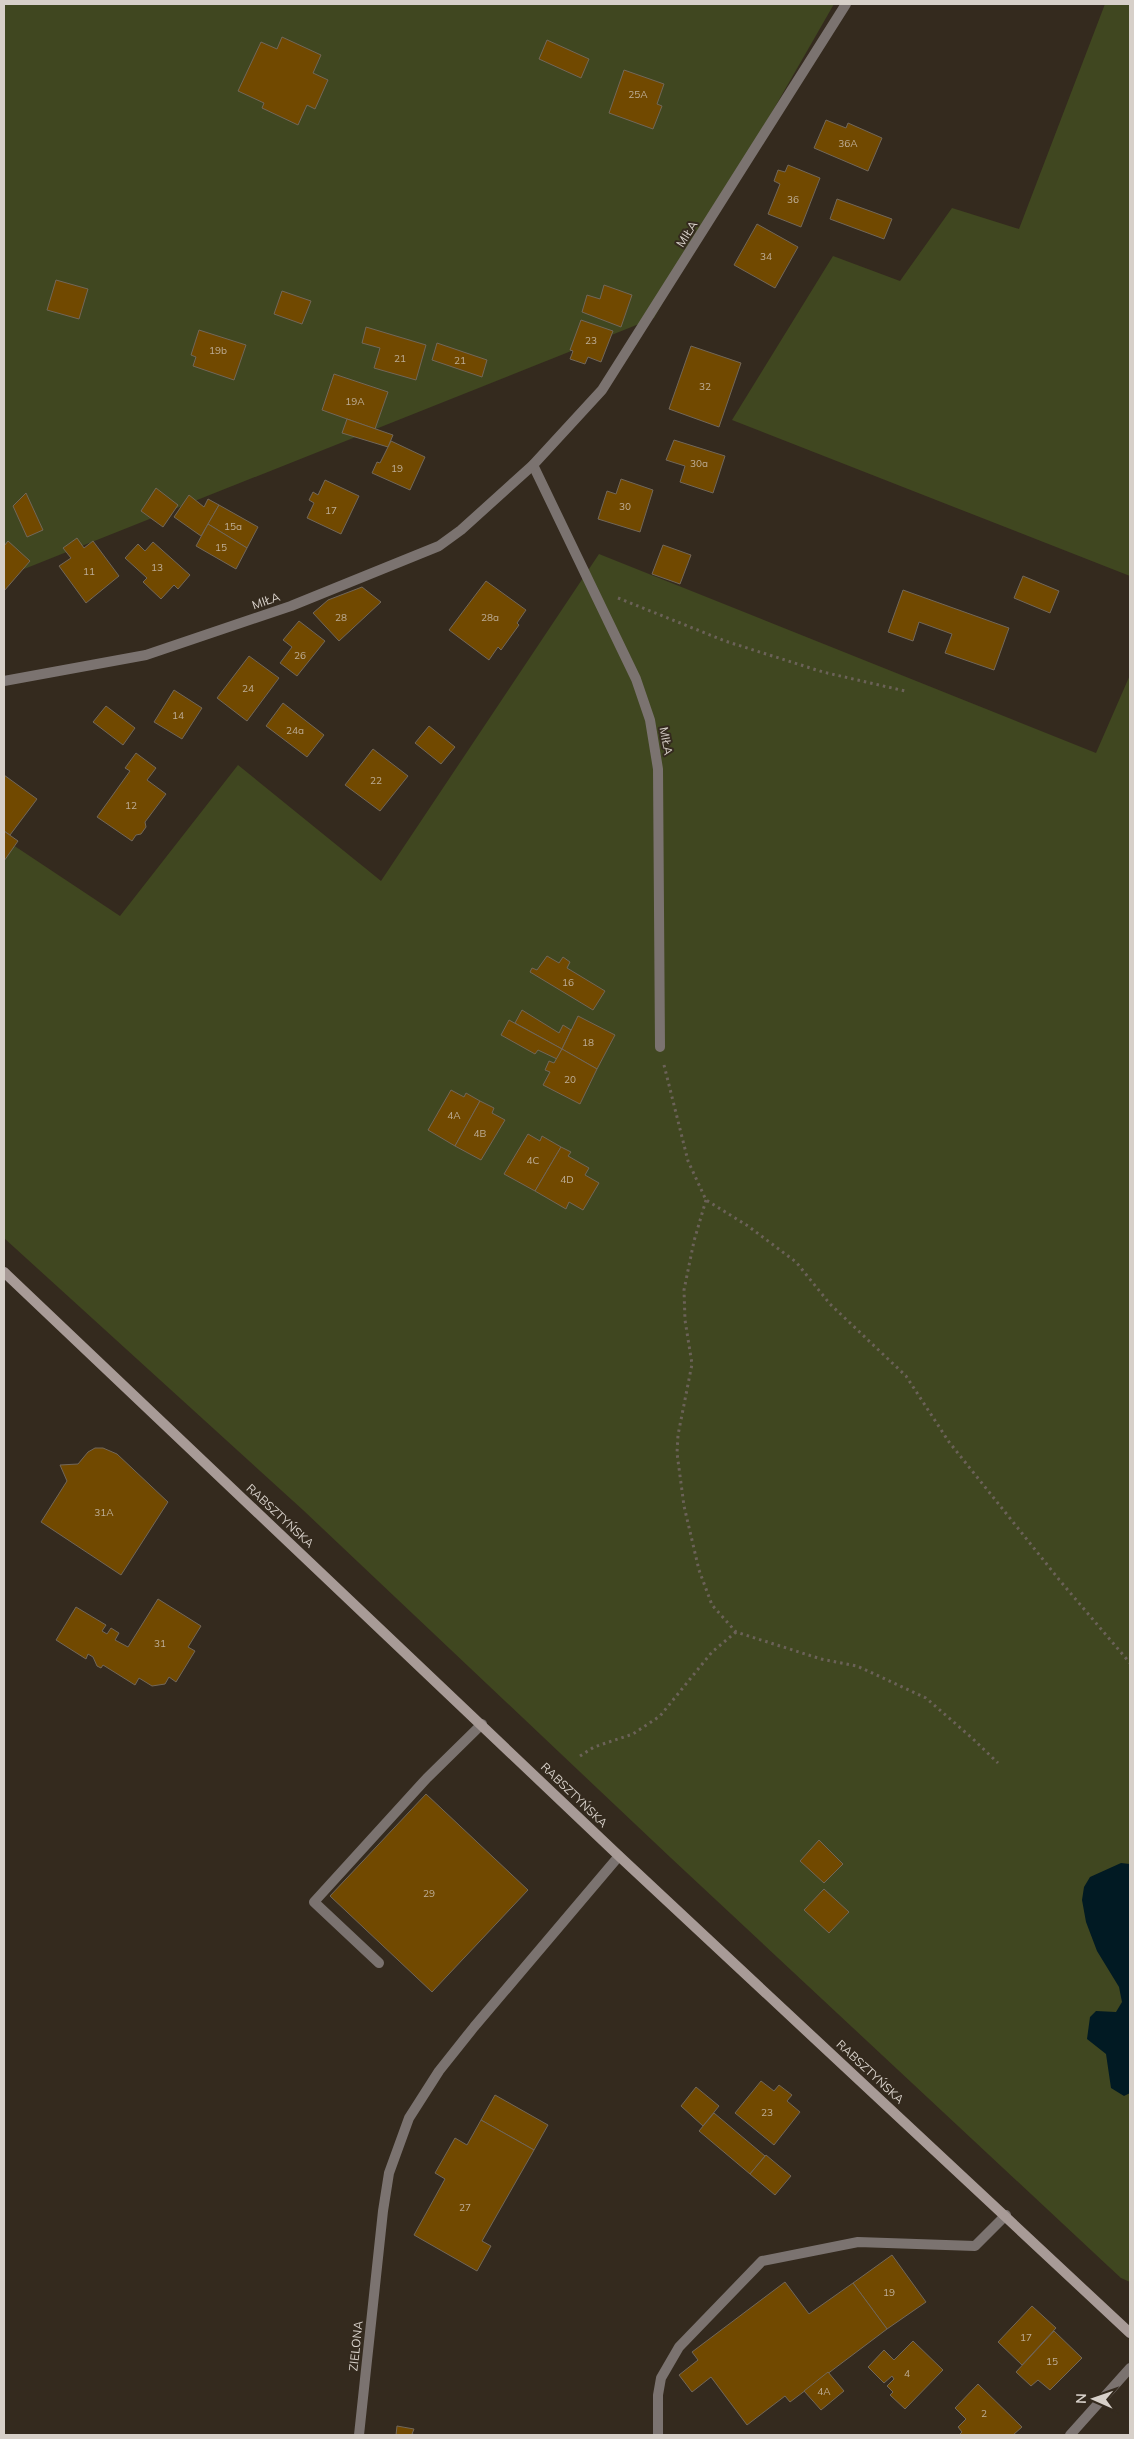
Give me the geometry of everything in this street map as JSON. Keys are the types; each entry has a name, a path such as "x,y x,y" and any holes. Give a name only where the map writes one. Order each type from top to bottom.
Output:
{"street":[{"name":"MIŁA","path":"4,681 146,655 291,606 439,546 461,530 533,465 602,390 846,4"},
{"name":"MIŁA","path":"533,465 636,678 650,720 658,769 660,1047"},
{"name":"RABSZTYŃSKA","path":"4,1272 619,1856 1006,2215 1130,2333"},
{"path":"378,1963 314,1902 427,1778 482,1724"},
{"name":"ZIELONA","path":"359,2435 378,2259 390,2173 409,2118 439,2071 474,2027 619,1856"},
{"path":"658,2435 658,2395 661,2378 679,2347 762,2261 858,2242 975,2246 1006,2215"},
{"path":"1070,2435 1130,2368"}],"path":[{"path":"592,588 725,641 822,672 905,691"},
{"path":"660,1047 688,1161 706,1200 748,1226 796,1262 830,1304 906,1376 949,1442 1061,1582 1130,1662"},
{"path":"706,1200 694,1241 684,1290 685,1320 692,1364 678,1435 677,1453 684,1506 700,1570 712,1604 736,1632 821,1659 857,1666 926,1698 998,1763"},
{"path":"580,1756 594,1747 632,1734 660,1716 712,1652 736,1632"}],"green space":[{"path":"4,4 834,4 654,318 4,577"},
{"path":"1105,4 1130,4 1130,576 732,420 833,256 900,281 952,208 1019,229"},
{"path":"599,554 1096,753 1130,675 1130,2282 1121,2278 1108,2266 671,1858 303,1510 4,1238 4,839 120,916 238,765 381,881"}],"water":[{"path":"1121,1863 1130,1864 1130,2093 1124,2096 1111,2088 1106,2054 1087,2039 1090,2017 1096,2011 1116,2012 1122,2002 1119,1987 1097,1951 1086,1922 1082,1900 1084,1887 1090,1877"}],"building":[{"path":"282,37 321,55 313,73 328,80 315,109 307,105 298,125 262,108 264,103 238,91 261,42 277,49"},
{"path":"547,40 589,59 581,78 539,59"},
{"path":"624,70 664,84 657,104 662,106 653,129 609,113"},
{"path":"826,120 846,128 848,123 882,138 868,171 814,148"},
{"path":"788,165 820,178 801,227 768,214 780,184 774,181 778,170 785,172"},
{"path":"837,199 892,219 884,239 830,219"},
{"path":"757,224 798,247 775,288 734,265"},
{"path":"56,280 88,289 79,319 47,310"},
{"path":"604,285 632,295 621,327 582,312 587,295 600,299"},
{"path":"282,291 311,301 302,324 274,314"},
{"path":"581,320 613,331 601,362 588,357 585,364 570,359 573,351 570,350"},
{"path":"366,327 426,345 416,380 374,368 380,348 362,343"},
{"path":"199,330 246,345 234,380 193,366 196,357 191,355"},
{"path":"437,343 487,360 482,377 432,360"},
{"path":"691,346 741,363 719,427 669,409"},
{"path":"334,374 388,392 375,429 322,410"},
{"path":"347,419 393,435 388,447 342,433"},
{"path":"674,440 725,456 713,493 680,482 685,466 666,460"},
{"path":"391,441 425,457 410,490 372,473 377,462 380,463"},
{"path":"621,479 653,490 640,532 598,519 607,491 616,494"},
{"path":"325,480 359,496 341,534 307,518 314,503 309,500 313,492 318,495"},
{"path":"156,488 178,505 163,527 141,511"},
{"path":"26,493 43,530 27,537 13,506"},
{"path":"189,495 204,507 208,499 219,505 201,536 174,517"},
{"path":"219,505 258,527 247,548 208,524"},
{"path":"208,524 247,548 236,569 196,546"},
{"path":"77,538 84,548 93,541 119,576 86,603 59,566 71,558 63,548"},
{"path":"8,541 30,561 4,591 4,546"},
{"path":"153,542 190,575 178,589 174,585 161,599 143,582 147,578 125,558 138,544 145,551"},
{"path":"663,545 691,555 680,584 652,574"},
{"path":"1023,576 1059,591 1050,613 1014,598"},
{"path":"486,581 526,610 517,623 519,625 501,650 498,647 489,660 449,630"},
{"path":"362,587 381,602 339,641 313,613 328,600"},
{"path":"903,590 1009,628 994,670 945,653 952,634 919,622 913,641 888,632"},
{"path":"299,621 325,641 297,676 280,663 292,647 283,640"},
{"path":"249,656 279,678 247,721 217,698"},
{"path":"174,690 202,708 182,739 154,722"},
{"path":"283,703 324,735 307,757 266,726"},
{"path":"106,706 135,728 123,745 93,722"},
{"path":"429,726 455,747 441,764 415,743"},
{"path":"373,749 408,776 380,811 345,785"},
{"path":"136,753 156,768 147,780 166,794 145,822 146,827 141,834 136,835 132,841 97,817 130,771 125,768"},
{"path":"4,775 37,799 10,835 4,831"},
{"path":"4,831 18,841 4,861"},
{"path":"547,956 559,963 563,957 570,962 567,968 605,991 593,1010 530,972 532,968 537,970"},
{"path":"522,1010 559,1033 563,1025 571,1030 562,1049 515,1023"},
{"path":"578,1016 615,1035 597,1069 562,1049"},
{"path":"509,1020 562,1049 557,1059 538,1050 535,1054 501,1035"},
{"path":"562,1049 597,1069 580,1104 543,1085 550,1072 545,1070 549,1061 554,1063"},
{"path":"451,1090 464,1097 466,1093 480,1101 455,1146 428,1130"},
{"path":"480,1101 494,1108 492,1113 505,1120 481,1160 455,1146"},
{"path":"528,1134 540,1141 542,1136 561,1147 535,1191 504,1174"},
{"path":"561,1147 571,1152 568,1156 589,1168 585,1175 599,1183 583,1210 569,1202 566,1209 535,1191"},
{"path":"95,1448 103,1448 117,1454 168,1502 121,1575 41,1522 67,1481 60,1465 78,1464 88,1452"},
{"path":"158,1599 201,1626 188,1647 195,1651 176,1682 169,1677 165,1684 152,1686 139,1678 135,1685 103,1665 101,1668 97,1666 93,1657 88,1654 86,1659 56,1640 76,1607 106,1625 102,1631 107,1634 111,1628 119,1633 115,1640 128,1647"},
{"path":"426,1794 528,1890 432,1992 330,1896"},
{"path":"819,1840 843,1864 824,1883 800,1861"},
{"path":"824,1889 849,1912 829,1933 804,1910"},
{"path":"761,2081 774,2091 779,2085 792,2095 787,2101 800,2112 774,2145 735,2113"},
{"path":"696,2087 719,2106 703,2126 681,2106"},
{"path":"495,2095 548,2125 534,2150 481,2120"},
{"path":"714,2113 765,2156 750,2174 699,2131"},
{"path":"481,2120 534,2150 482,2241 491,2246 477,2271 414,2235 445,2179 435,2173 455,2138 467,2145"},
{"path":"766,2155 791,2176 775,2195 750,2174"},
{"path":"892,2255 926,2302 887,2329 853,2283"},
{"path":"785,2282 809,2314 853,2283 887,2329 790,2402 785,2396 747,2425 711,2377 692,2392 679,2375 698,2360 692,2352"},
{"path":"1032,2306 1056,2328 1022,2365 998,2342"},
{"path":"1054,2331 1082,2358 1050,2390 1038,2380 1031,2386 1016,2372"},
{"path":"913,2341 943,2370 905,2409 890,2395 893,2392 887,2386 894,2379 892,2376 884,2383 868,2367 884,2350 894,2360"},
{"path":"828,2372 844,2391 821,2410 804,2391"},
{"path":"978,2384 1022,2427 1013,2435 959,2435 962,2432 958,2427 966,2419 955,2408"},
{"path":"397,2426 414,2429 412,2434 416,2435 396,2435"}]}
